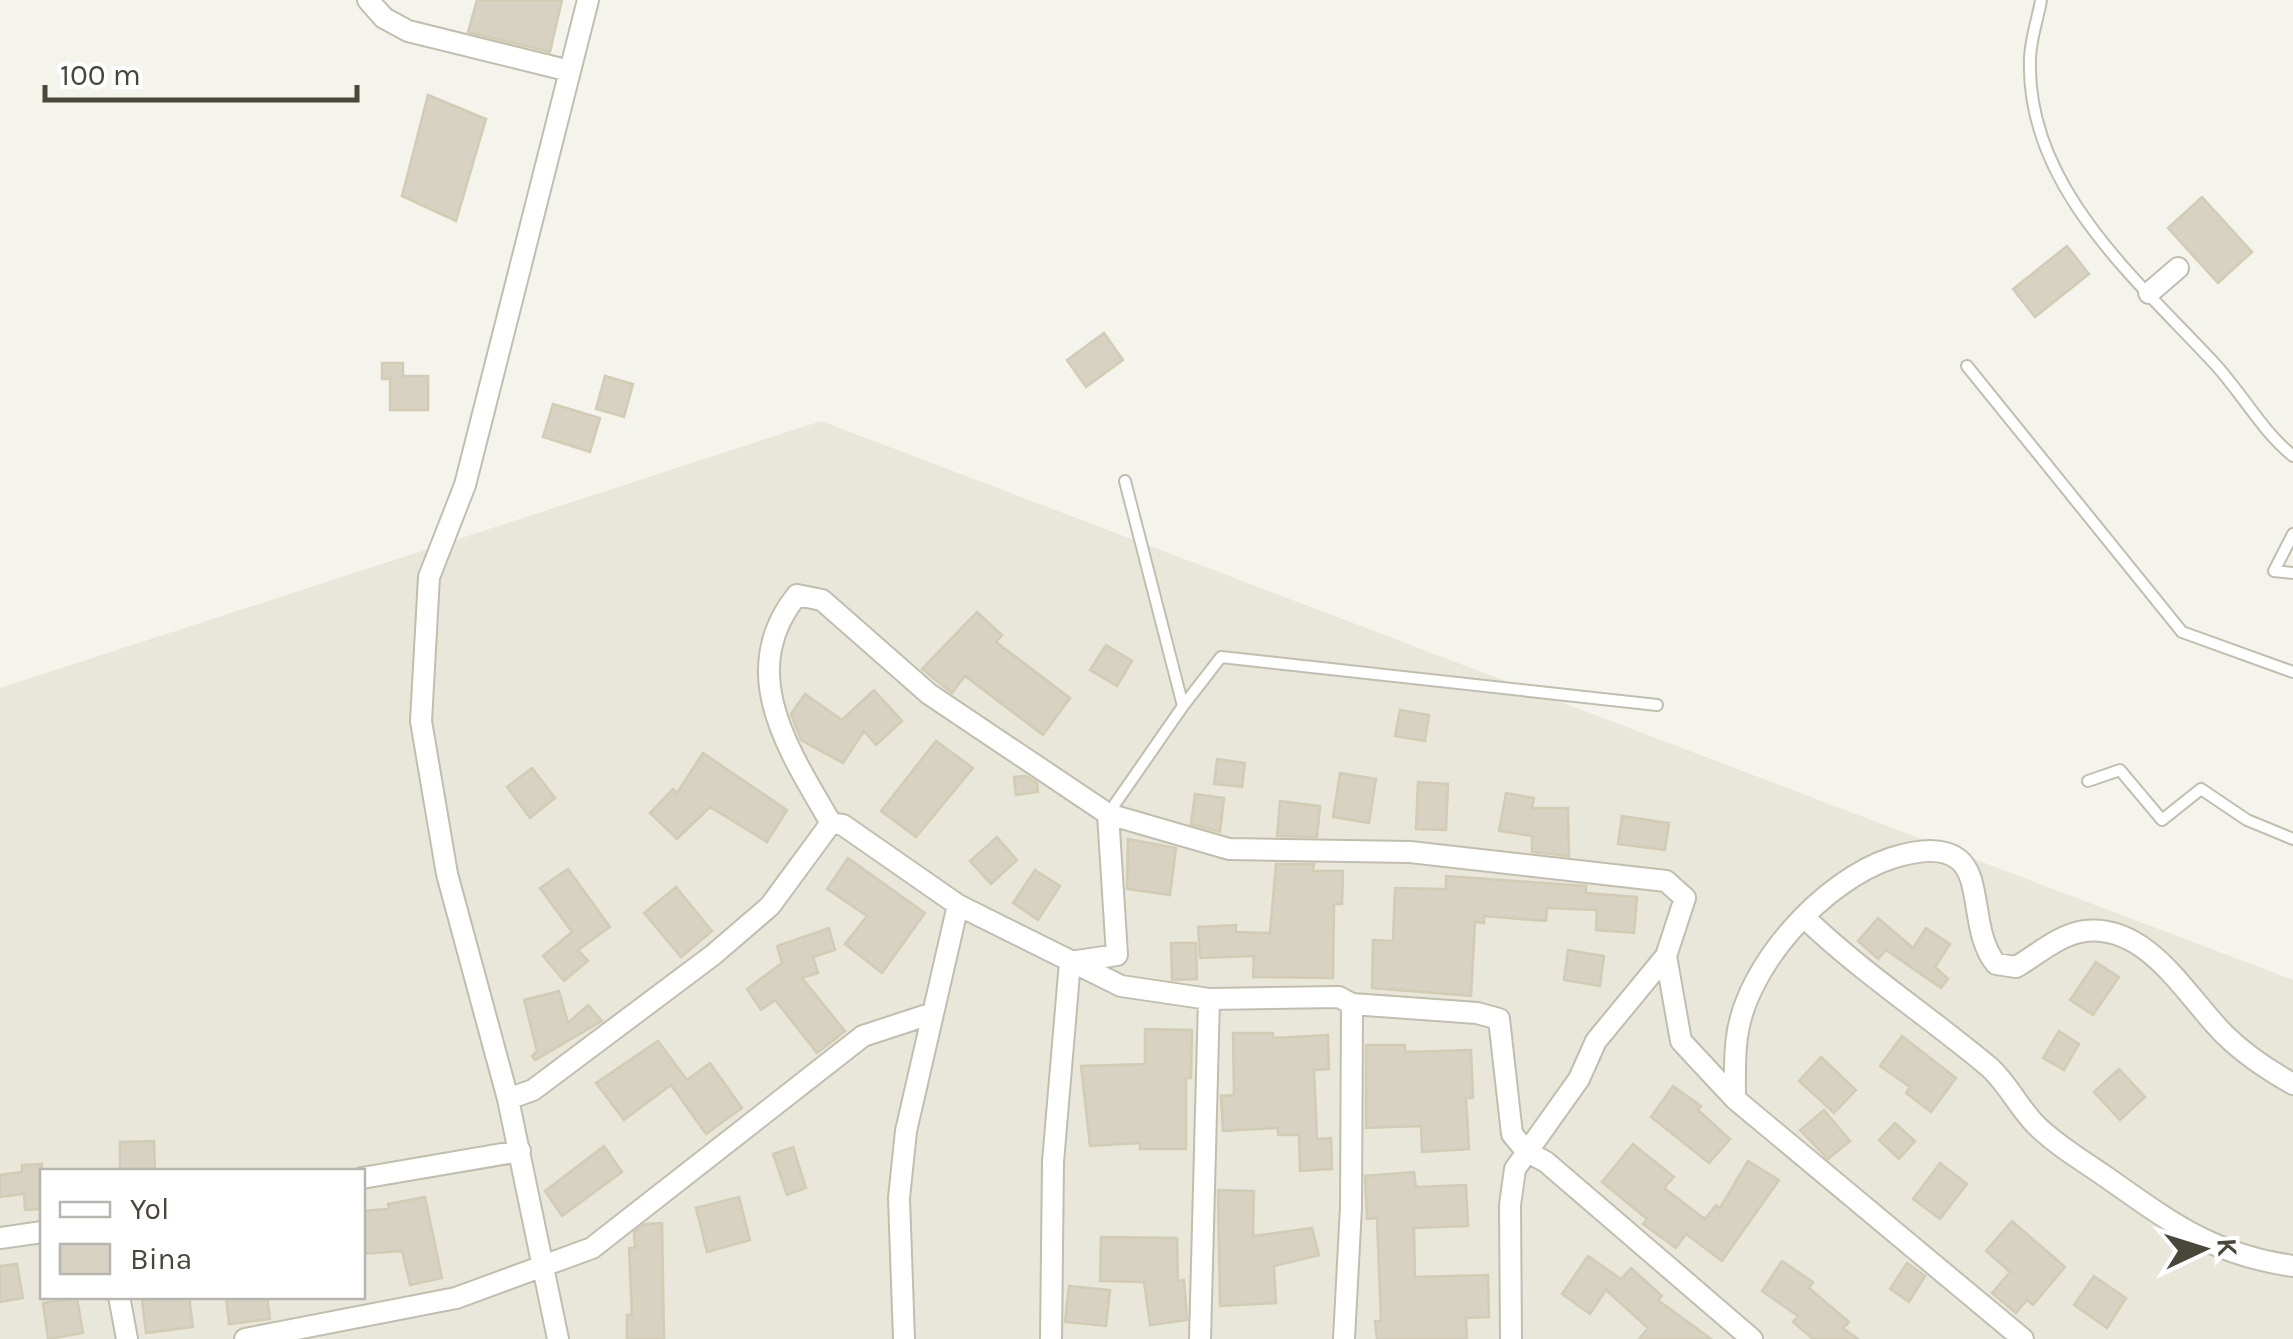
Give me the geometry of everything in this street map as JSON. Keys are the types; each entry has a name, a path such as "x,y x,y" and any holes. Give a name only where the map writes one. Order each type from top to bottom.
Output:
{"street":[{"path":"368,0 384,18 408,30 570,71"},
{"path":"558,1339 546,1266 508,1099 448,874 421,720 429,577 465,485 588,0"},
{"path":"2149,293 2178,268"},
{"path":"1511,1339 1510,1205 1514,1169 1526,1151 1579,1078 1596,1041 1666,956 1685,898 1666,881 1410,852 1229,849 1108,814 930,694 822,600 797,596 776,621 767,691 790,752 831,823 843,826 958,905 1120,986 1209,1000 1339,997 1352,1004 1477,1013 1499,1019 1512,1134 1526,1151 1546,1162 1752,1339"},
{"path":"1070,962 1117,955 1108,814"},
{"path":"508,1099 533,1090 713,956 770,906 831,823"},
{"path":"1734,1099 1737,1034 1757,983 1789,930 1872,865 1907,854 1938,851 1957,858 1970,874 1977,930 1996,964 2016,968 2064,938 2085,931 2116,934 2138,945 2194,998 2223,1033 2263,1067 2293,1084"},
{"path":"904,1339 899,1198 906,1132 958,905"},
{"path":"1804,917 1859,968 1918,1008 1990,1068 2035,1124 2068,1150 2199,1239 2250,1260 2293,1266"},
{"path":"1666,956 1680,1041 1734,1099 2024,1339"},
{"path":"1051,1339 1052,1162 1070,962"},
{"path":"1200,1339 1209,1000"},
{"path":"1344,1339 1351,1207 1352,1004"},
{"path":"245,1339 456,1298 592,1248 863,1036 930,1014"},
{"path":"365,1177 520,1151"},
{"path":"0,1238 40,1232"},
{"path":"120,1299 127,1339"}],"lane":[{"path":"2041,0 2030,59 2035,115 2046,155 2071,198 2149,293 2222,372 2276,442 2293,456"},
{"path":"1967,366 2182,632 2293,672"},
{"path":"1125,481 1183,706"},
{"path":"2293,534 2274,571 2293,574"},
{"path":"1108,814 1221,657 1657,704"},
{"path":"2088,781 2120,770 2162,820 2201,789 2247,820 2293,839"}],"shaded area":[{"path":"821,421 2293,980 2293,1339 0,1339 0,688"}],"building":[{"path":"477,0 562,0 550,52 468,32"},
{"path":"428,95 486,119 456,221 402,196"},
{"path":"2202,197 2252,252 2218,283 2168,228"},
{"path":"2067,246 2089,274 2035,317 2013,289"},
{"path":"1104,333 1123,360 1086,387 1067,360"},
{"path":"382,363 403,363 403,376 428,376 428,410 390,410 390,379 382,379"},
{"path":"605,376 633,384 624,417 596,409"},
{"path":"553,404 600,418 590,452 543,437"},
{"path":"977,612 1002,635 996,642 1070,698 1043,735 965,676 952,693 922,669"},
{"path":"1106,645 1132,661 1117,686 1090,670"},
{"path":"874,690 902,721 876,745 864,731 843,763 801,740 791,714 805,694 842,720"},
{"path":"1400,710 1429,715 1425,741 1395,736"},
{"path":"936,741 973,768 916,837 881,811"},
{"path":"703,753 787,810 767,842 710,807 677,839 650,813 673,789 677,793"},
{"path":"1217,759 1245,763 1242,787 1214,784"},
{"path":"532,768 555,798 530,818 507,787"},
{"path":"1340,773 1376,779 1369,823 1333,817"},
{"path":"1026,776 1037,783 1038,792 1016,795 1014,777"},
{"path":"1418,782 1448,784 1446,830 1416,829"},
{"path":"1506,793 1534,798 1532,808 1568,808 1569,856 1532,852 1532,836 1499,831"},
{"path":"1195,794 1224,798 1220,832 1191,824"},
{"path":"1280,801 1320,806 1317,837 1277,836"},
{"path":"1622,816 1669,823 1665,850 1618,844"},
{"path":"997,837 1017,860 991,884 970,861"},
{"path":"1128,839 1176,848 1170,895 1127,889"},
{"path":"848,858 925,913 882,973 845,944 867,916 827,889"},
{"path":"1276,864 1314,864 1313,871 1343,871 1342,904 1334,904 1333,978 1253,977 1254,956 1200,958 1198,927 1236,925 1236,932 1270,933"},
{"path":"568,869 610,927 578,950 588,961 564,981 543,956 572,932 540,888"},
{"path":"1035,870 1060,886 1038,920 1013,903"},
{"path":"1446,876 1586,886 1586,893 1637,897 1634,933 1596,930 1597,910 1547,908 1546,921 1484,916 1484,923 1475,922 1471,996 1372,988 1373,940 1393,941 1395,888 1446,889"},
{"path":"676,887 712,931 681,957 644,913"},
{"path":"1878,918 1913,948 1926,928 1950,944 1935,967 1948,979 1941,988 1886,950 1878,959 1858,941"},
{"path":"829,928 835,950 813,957 818,973 802,978 845,1031 817,1053 775,1000 761,1010 747,989 782,963 777,946"},
{"path":"1171,943 1196,943 1197,979 1172,980"},
{"path":"1568,950 1604,956 1600,986 1564,980"},
{"path":"2096,962 2119,977 2093,1015 2070,1000"},
{"path":"559,991 568,1023 588,1005 602,1021 535,1060 532,1056 537,1051 524,1000"},
{"path":"1145,1029 1192,1030 1191,1078 1186,1078 1186,1149 1140,1149 1140,1143 1090,1146 1081,1066 1145,1064"},
{"path":"2059,1031 2079,1044 2064,1070 2043,1058"},
{"path":"1233,1033 1273,1033 1273,1038 1328,1035 1329,1069 1314,1070 1317,1139 1331,1138 1332,1169 1300,1171 1299,1135 1278,1135 1278,1128 1223,1131 1221,1096 1234,1095"},
{"path":"1902,1036 1956,1078 1931,1112 1906,1093 1910,1087 1880,1066"},
{"path":"658,1041 687,1080 710,1063 742,1108 706,1134 671,1085 624,1120 596,1083"},
{"path":"1366,1045 1405,1045 1405,1052 1471,1050 1473,1098 1466,1098 1469,1149 1422,1152 1421,1126 1366,1128"},
{"path":"1821,1057 1856,1090 1834,1113 1799,1081"},
{"path":"2119,1069 2145,1097 2120,1120 2094,1092"},
{"path":"1673,1086 1701,1106 1698,1110 1730,1139 1709,1163 1651,1117"},
{"path":"1824,1110 1850,1141 1828,1159 1800,1130"},
{"path":"1895,1123 1915,1141 1899,1159 1879,1140"},
{"path":"154,1141 155,1169 120,1169 120,1142"},
{"path":"1633,1144 1674,1177 1664,1188 1705,1219 1716,1205 1720,1208 1748,1161 1779,1180 1722,1261 1686,1234 1676,1248 1643,1224 1647,1219 1602,1182"},
{"path":"604,1146 622,1172 562,1216 545,1191"},
{"path":"793,1147 806,1188 787,1195 773,1154"},
{"path":"1940,1163 1967,1184 1940,1219 1913,1199"},
{"path":"42,1164 40,1209 25,1210 24,1194 0,1197 0,1175 22,1172 22,1165"},
{"path":"1414,1172 1416,1187 1466,1185 1468,1226 1414,1228 1415,1277 1488,1275 1489,1317 1466,1318 1467,1339 1377,1339 1375,1321 1381,1321 1377,1218 1367,1219 1365,1176"},
{"path":"1218,1190 1254,1191 1253,1236 1312,1228 1319,1255 1274,1266 1276,1303 1220,1306"},
{"path":"425,1197 442,1278 410,1285 402,1251 365,1254 365,1211 389,1209 388,1204"},
{"path":"739,1197 750,1240 707,1252 696,1208"},
{"path":"2012,1221 2065,1267 2033,1305 2027,1300 2016,1313 1992,1293 2010,1272 1986,1251"},
{"path":"662,1223 664,1339 627,1339 627,1315 632,1315 629,1248 635,1248 634,1232 645,1224"},
{"path":"1101,1237 1177,1238 1178,1281 1184,1280 1187,1320 1150,1325 1144,1282 1100,1281"},
{"path":"1588,1256 1621,1279 1631,1268 1662,1296 1658,1300 1711,1339 1639,1339 1648,1328 1606,1290 1590,1314 1562,1294"},
{"path":"1782,1261 1813,1282 1809,1288 1849,1322 1843,1328 1858,1339 1813,1339 1793,1322 1798,1316 1762,1291"},
{"path":"1907,1263 1925,1276 1909,1302 1890,1289"},
{"path":"17,1264 23,1298 0,1302 0,1266"},
{"path":"2094,1276 2126,1298 2107,1328 2074,1305"},
{"path":"1069,1286 1110,1290 1106,1326 1065,1322"},
{"path":"77,1299 83,1333 48,1339 43,1303"},
{"path":"189,1299 193,1327 146,1333 142,1300"},
{"path":"226,1299 267,1299 270,1319 229,1324"}]}
